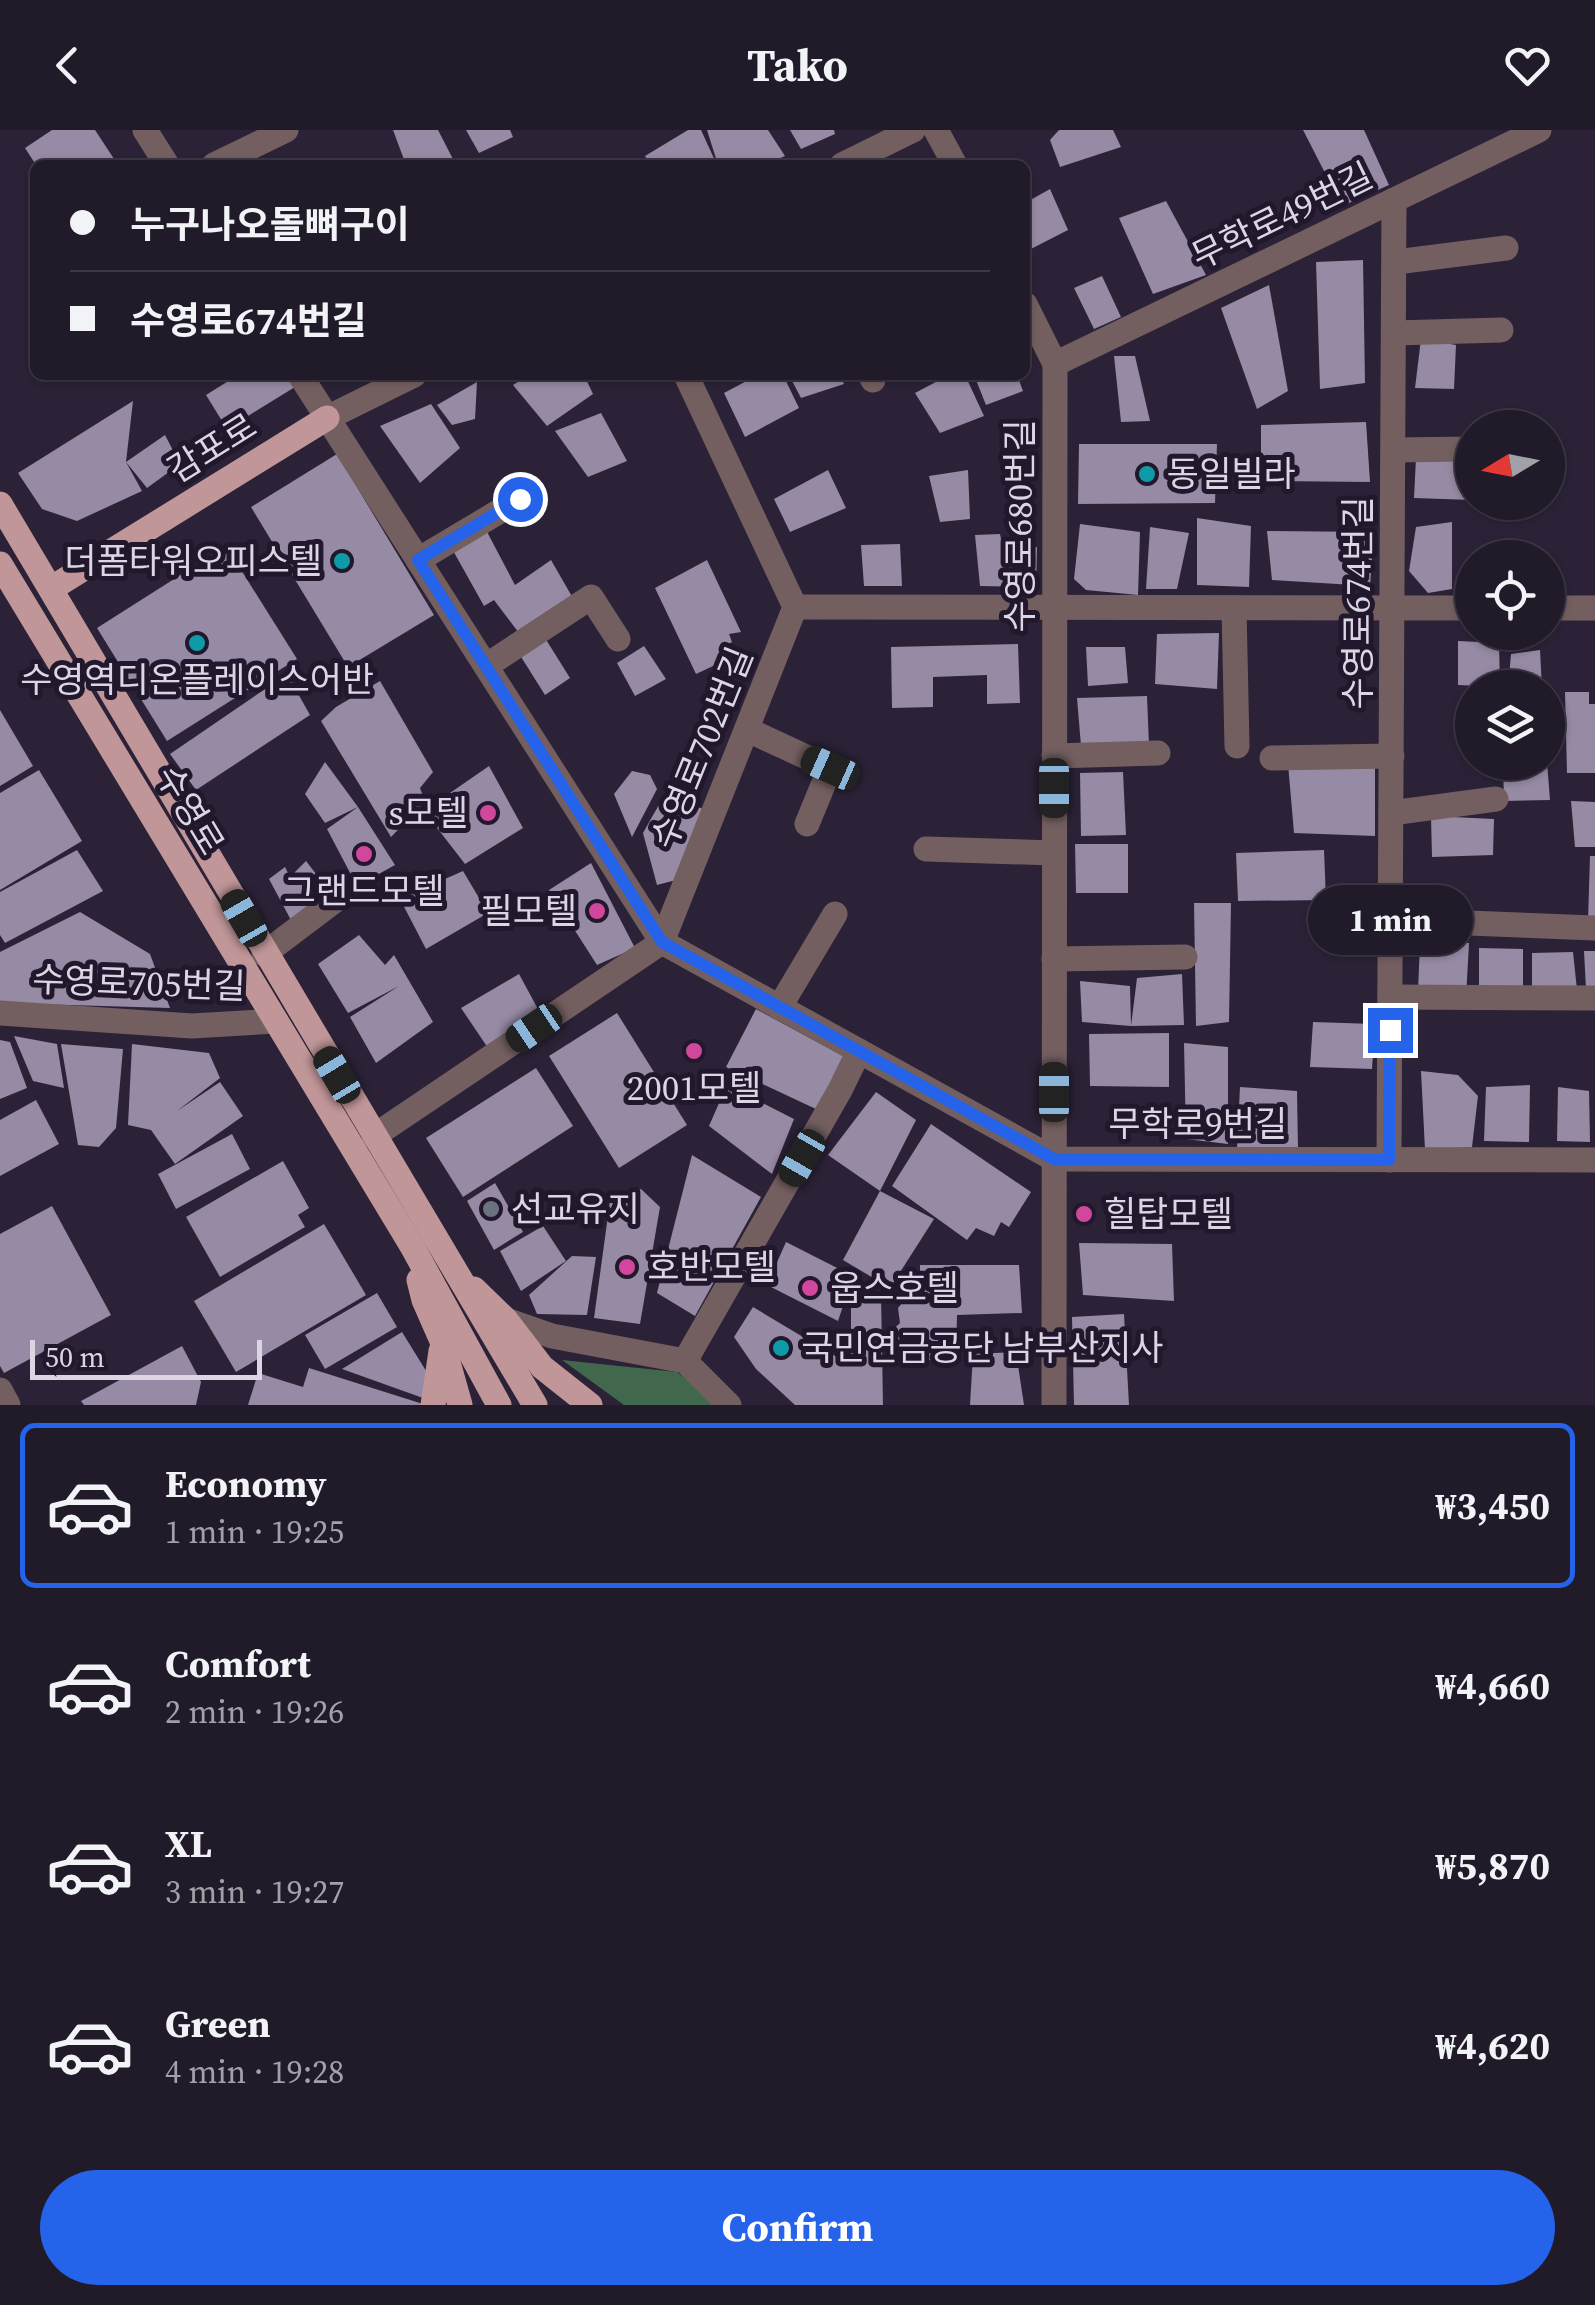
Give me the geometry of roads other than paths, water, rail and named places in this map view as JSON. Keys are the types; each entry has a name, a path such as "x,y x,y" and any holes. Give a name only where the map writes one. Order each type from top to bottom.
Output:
{"main road":[{"name":"감포로","path":"52,588 327,418"},
{"name":"수영로","path":"0,504 535,1405"},
{"name":"수영로","path":"0,564 412,1246 499,1405"},
{"path":"412,1246 424,1300 442,1341 460,1405"},
{"path":"458,1279 483,1295 542,1367 590,1405"},
{"path":"433,1405 442,1341"}],"street":[{"path":"145,130 164,160"},
{"path":"224,160 286,130"},
{"path":"852,160 914,130"},
{"path":"936,130 952,160"},
{"name":"무학로49번길","path":"1055,364 1539,130"},
{"name":"수영로674번길","path":"1389,1160 1394,200"},
{"path":"1396,262 1506,248"},
{"name":"수영로680번길","path":"1030,314 1055,364 1054,1405"},
{"path":"1395,333 1501,330"},
{"name":"무학로9번길","path":"303,380 662,942 1054,1159 1595,1160"},
{"name":"감포로","path":"327,418 404,380"},
{"path":"688,380 795,608 1455,608"},
{"name":"수영로674번길","path":"1394,450 1455,449"},
{"path":"418,560 520,499"},
{"path":"486,666 591,598 618,639"},
{"name":"수영로702번길","path":"662,942 795,608"},
{"path":"1234,608 1236,746"},
{"path":"1565,608 1595,608"},
{"path":"748,730 830,768 807,824"},
{"path":"1054,756 1158,752"},
{"name":"수영로674번길","path":"1272,758 1392,756"},
{"path":"1392,813 1496,800"},
{"path":"926,850 1054,853"},
{"path":"264,954 346,892"},
{"path":"779,1008 834,914"},
{"path":"1391,920 1595,928"},
{"path":"374,1136 662,942"},
{"path":"1054,959 1185,957"},
{"path":"1390,997 1595,998"},
{"name":"수영로705번길","path":"0,1013 192,1026 276,1022"},
{"path":"685,1361 859,1051"},
{"path":"506,1320 552,1336 685,1361 730,1405"},
{"path":"0,1390 8,1405"}],"place":[{"name":"동일빌라","path":"1147,474"},
{"name":"더폼타워오피스텔","path":"342,561"},
{"name":"수영역디온플레이스어반","path":"197,643"},
{"name":"s모텔","path":"488,813"},
{"name":"그랜드모텔","path":"364,854"},
{"name":"필모텔","path":"597,911"},
{"name":"2001모텔","path":"694,1051"},
{"name":"선교유지","path":"491,1209"},
{"name":"힐탑모텔","path":"1084,1214"},
{"name":"호반모텔","path":"627,1267"},
{"name":"웁스호텔","path":"810,1288"},
{"name":"국민연금공단 남부산지사","path":"781,1348"}]}
